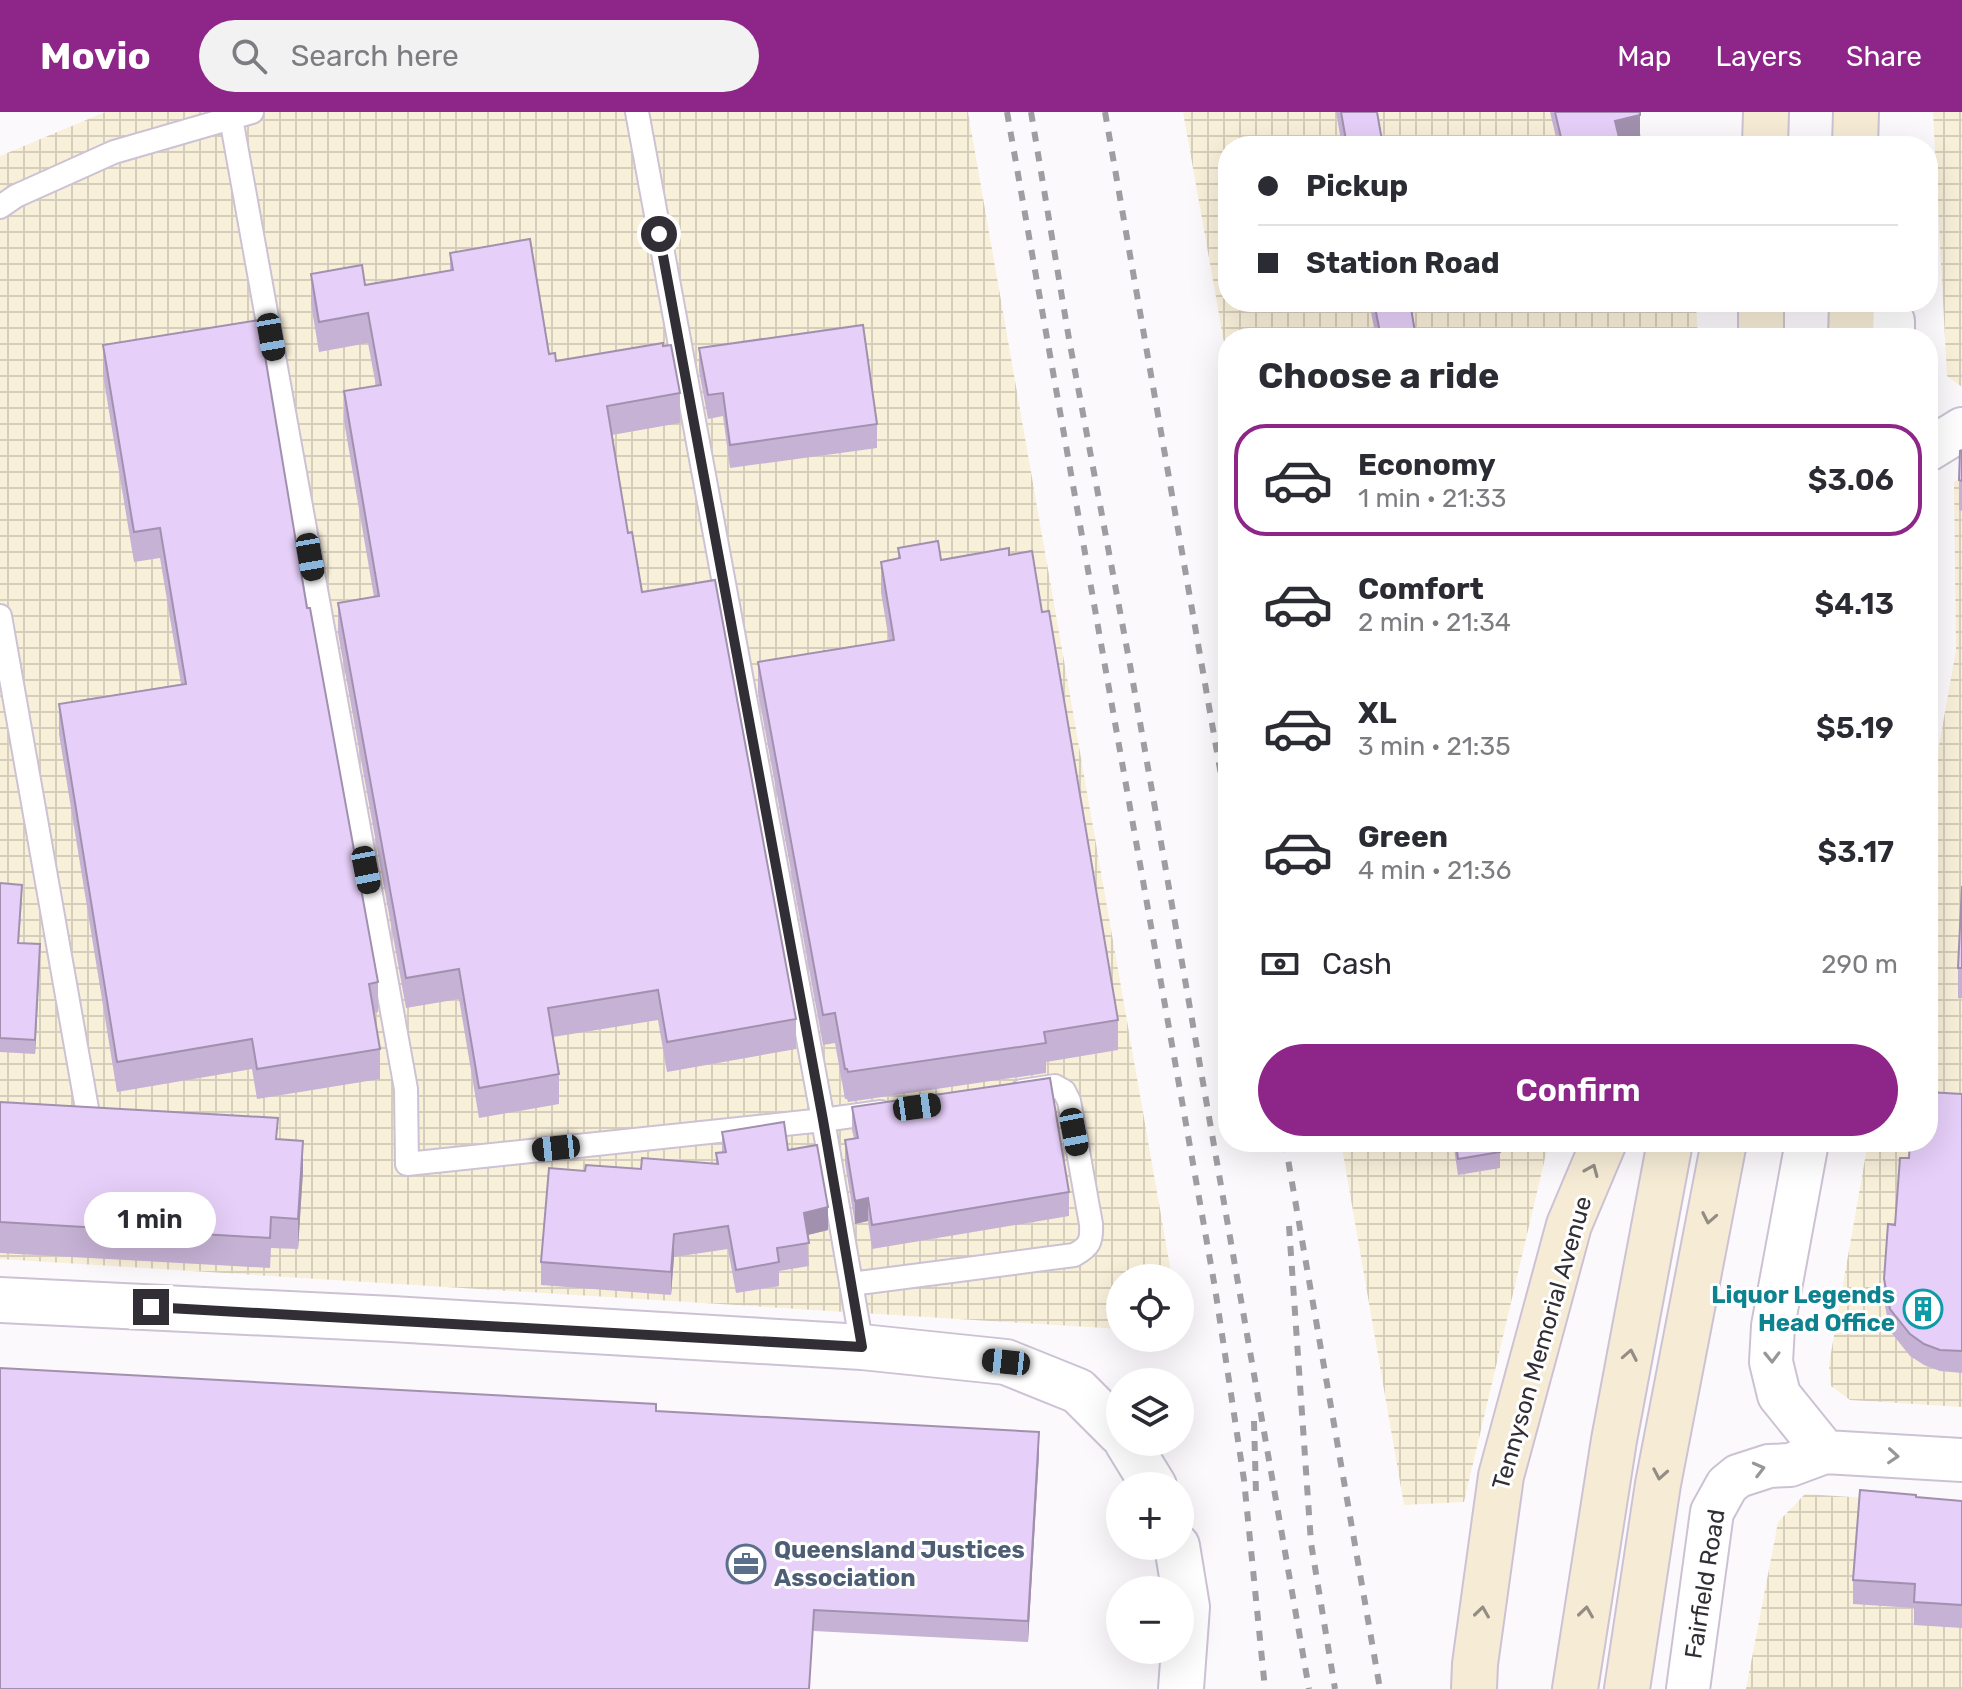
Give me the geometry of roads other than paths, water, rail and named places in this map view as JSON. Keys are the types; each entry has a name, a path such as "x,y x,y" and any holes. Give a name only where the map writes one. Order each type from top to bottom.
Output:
{"main road":[{"path":"1765,136 1766,112"},
{"path":"1855,136 1856,112"},
{"name":"Tennyson Memorial Avenue","path":"1474,1689 1501,1476 1569,1225 1600,1152"},
{"path":"1575,1689 1611,1454 1668,1152"},
{"path":"1627,1689 1661,1469 1722,1152"}],"street":[{"path":"1938,444 1962,429"},
{"path":"1805,1152 1773,1326 1771,1362 1779,1395 1825,1452 1962,1460"},
{"path":"0,1300 862,1347 1006,1362 1078,1391 1106,1419"},
{"name":"Fairfield Road","path":"1688,1689 1708,1530 1718,1497 1727,1485 1751,1469 1790,1465 1825,1452"},
{"path":"1179,1560 1187,1607 1181,1689"}],"lane":[{"path":"637,112 862,1347"},
{"path":"0,207 16,196 114,152 241,115 406,1089 407,1164 901,1109"},
{"path":"0,616 89,1120"},
{"path":"851,1284 1074,1255 1086,1248 1092,1239 1091,1224 1069,1101 1064,1091 1055,1086 995,1095"}],"railway":[{"path":"1007,112 1215,1288 1244,1480 1265,1689"},
{"path":"1031,112 1309,1689"},
{"path":"1105,112 1218,758"},
{"path":"1287,1152 1380,1689"},
{"path":"1289,1226 1311,1543 1335,1689"},
{"path":"1254,1421 1256,1493"}],"place":[{"name":"Liquor Legends Head Office","path":"1923,1309"},
{"name":"Queensland Justices Association","path":"746,1564"}]}
